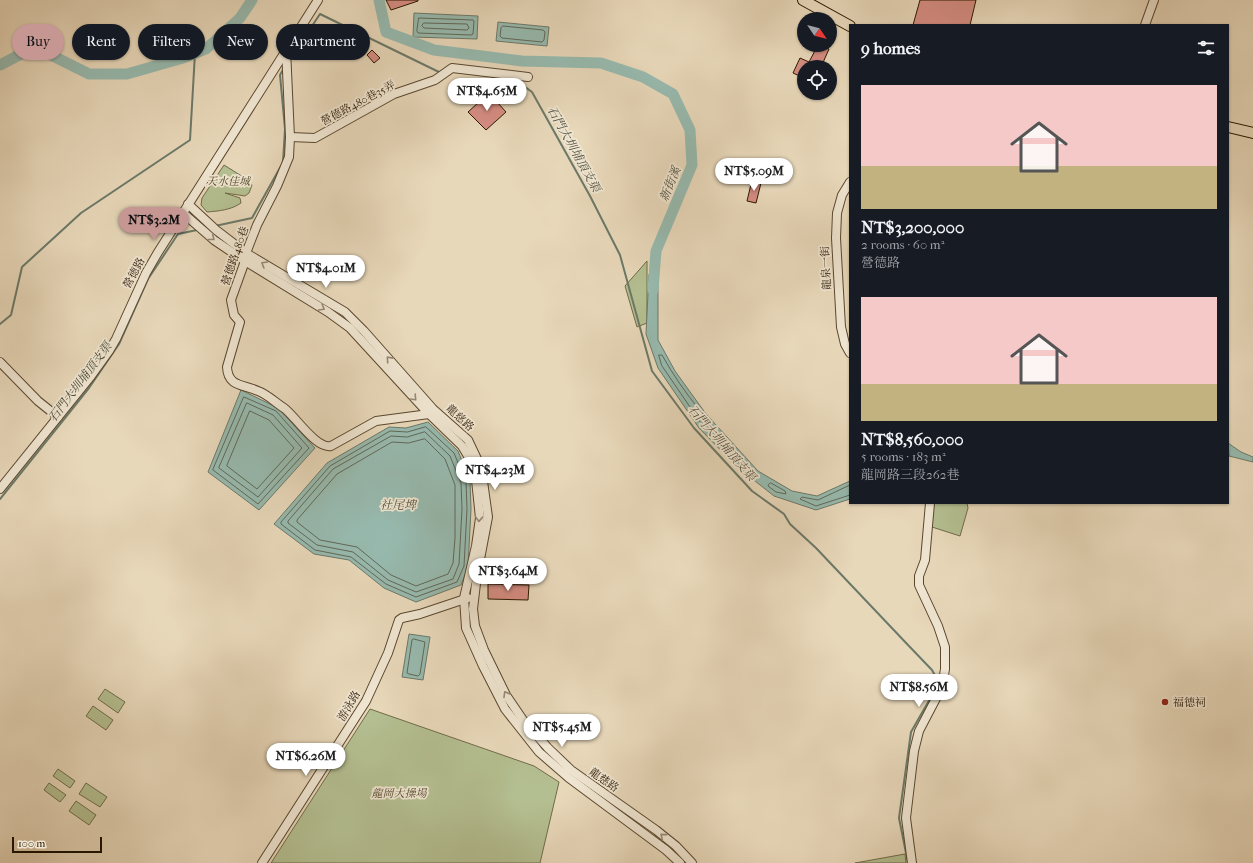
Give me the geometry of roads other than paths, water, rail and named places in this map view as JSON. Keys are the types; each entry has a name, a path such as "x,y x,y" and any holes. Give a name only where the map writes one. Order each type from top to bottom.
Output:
{"main road":[{"path":"803,0 849,25"},
{"path":"1229,127 1253,132"}],"street":[{"name":"營德路","path":"302,24 318,0"},
{"path":"1145,24 1154,0"},
{"name":"營德路","path":"0,490 92,376 116,340 146,273 279,60"},
{"name":"營德路480巷","path":"287,60 290,136 289,157 277,186 257,225 231,300 234,315 240,322 227,367 227,374 231,381 259,391 286,410 319,443 327,447 376,421 431,411"},
{"name":"營德路480巷35弄","path":"290,136 315,138 394,94 435,80 452,68 528,77"},
{"name":"龍泉一街","path":"849,184 842,195 837,213 836,238 840,327 845,344 849,351"},
{"name":"龍慈路","path":"188,204 245,257"},
{"name":"龍慈路","path":"183,213 214,240 345,312 364,331 462,446 468,456 476,480 480,518 476,546 464,598 466,628 486,664 523,720 548,748 571,770 656,830 676,846 692,863"},
{"path":"0,362 38,401 58,417"},
{"name":"龍慈路","path":"431,411 468,440 482,474 488,517 473,597 473,609 486,664 505,709 539,752 569,778 666,850 680,863"},
{"path":"912,863 906,818 914,751 919,731 942,687 945,669 944,647 938,626 919,585 919,576 925,560 930,504"},
{"name":"游泳路","path":"262,863 366,701 388,653 399,620 464,598 473,597"}],"water":[{"path":"414,13 478,16 477,39 413,37"},
{"path":"498,22 549,27 547,46 496,41"},
{"path":"649,274 658,278 658,340 675,371 706,414 758,471 792,491 817,496 849,481 849,499 816,510 774,496 736,466 699,428 658,368 646,334"},
{"path":"241,390 278,408 315,448 259,510 208,472"},
{"name":"社尾埤","path":"428,422 458,451 470,481 471,509 468,567 461,585 416,602 384,588 349,560 314,554 274,524 327,463 389,427 406,428"},
{"path":"1229,444 1241,452 1253,457 1253,462 1229,456"},
{"path":"409,634 430,637 423,680 402,677"}],"waterway":[{"name":"新街溪","path":"0,65 23,53 43,51 89,74 127,74 183,58 206,49 240,18 252,0"},
{"name":"新街溪","path":"379,0 386,32 434,50 522,61 601,63 643,77 673,94 690,130 692,165 656,251 653,290"},
{"name":"石門大圳埔頂支渠","path":"313,24 320,14 341,24"},
{"name":"石門大圳埔頂支渠","path":"370,38 441,73"},
{"name":"石門大圳埔頂支渠","path":"0,324 11,315 22,267 81,213 190,140 195,60"},
{"name":"石門大圳埔頂支渠","path":"283,162 285,129 280,75 284,68"},
{"name":"石門大圳埔頂支渠","path":"495,77 521,84 532,92 590,196 620,255 652,371 694,428 752,491 784,514 790,524 816,548 932,670 937,679 935,690 911,732 899,818 908,863"},
{"name":"石門大圳埔頂支渠","path":"215,226 252,218 281,166"},
{"name":"石門大圳埔頂支渠","path":"0,499 89,388 119,344 148,279 178,234 197,230"}],"place":[{"name":"福德祠","path":"1165,702"}],"park label":[{"name":"天水佳城","path":"228,181"},
{"name":"龍岡大操場","path":"399,793"}]}
